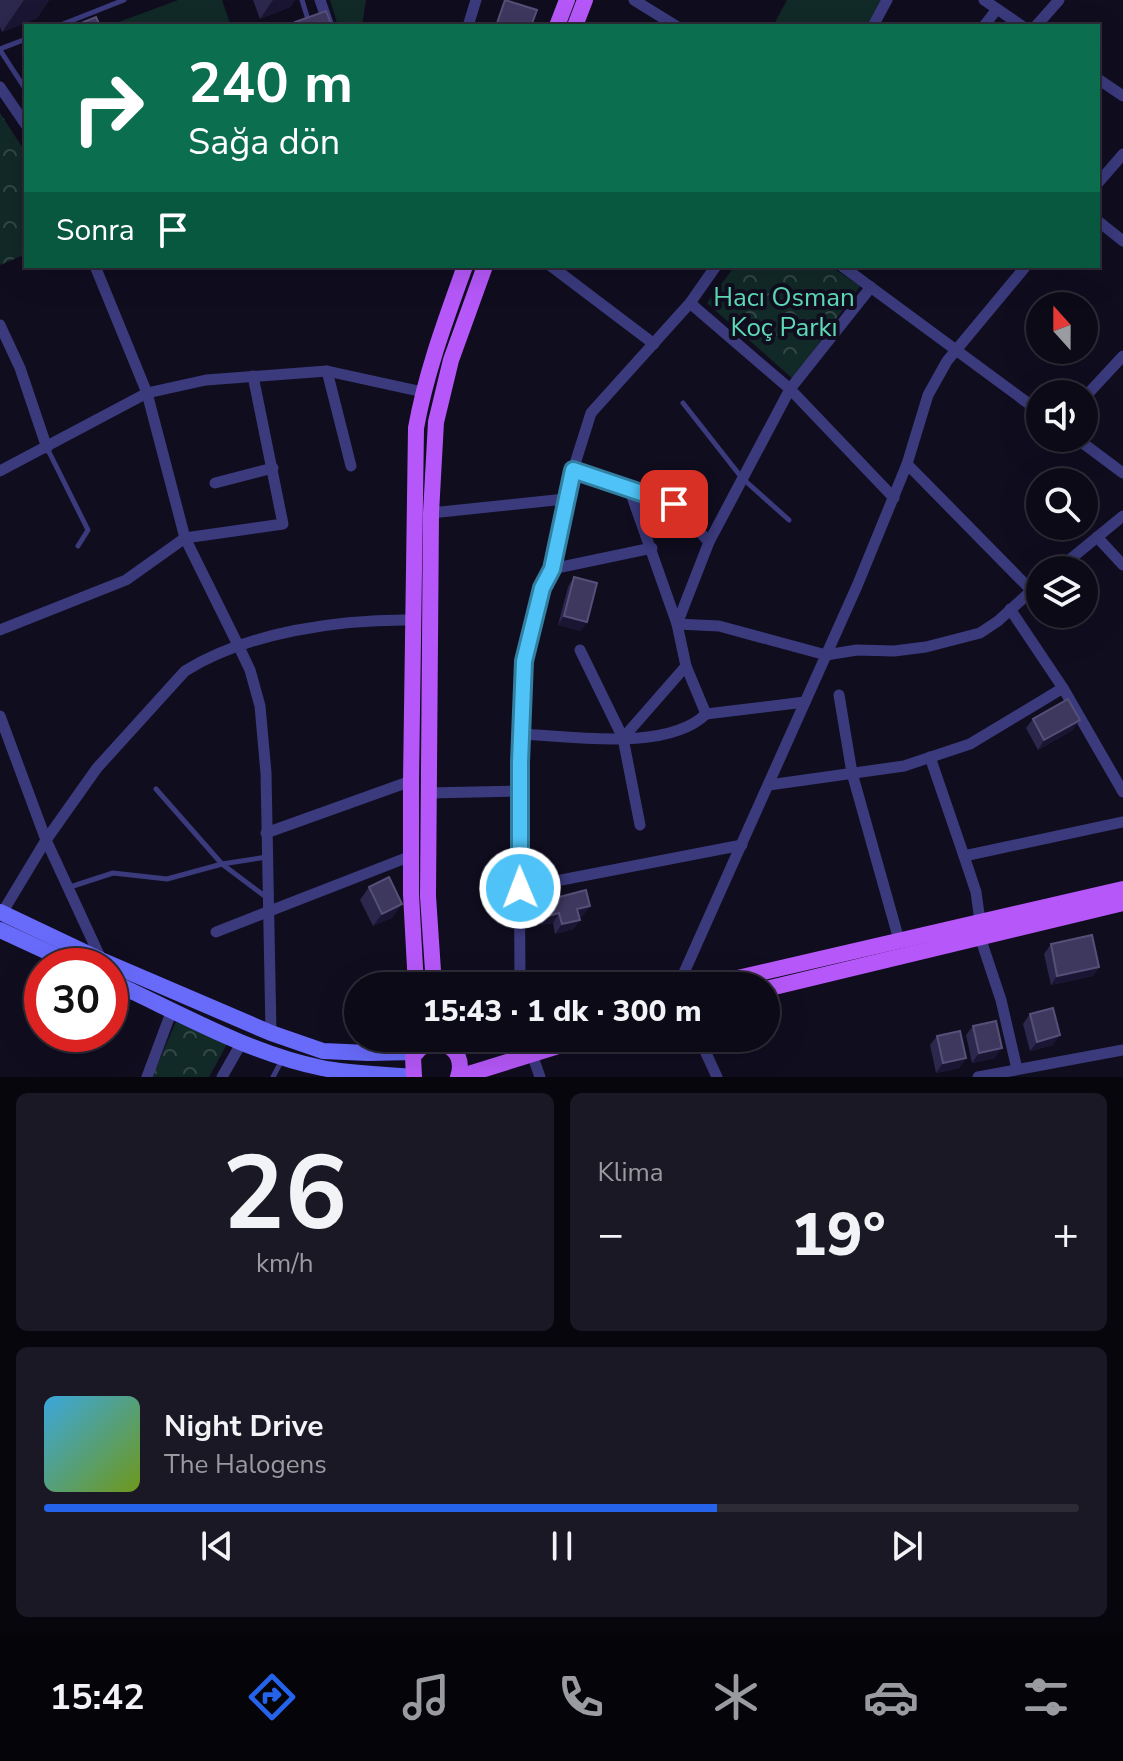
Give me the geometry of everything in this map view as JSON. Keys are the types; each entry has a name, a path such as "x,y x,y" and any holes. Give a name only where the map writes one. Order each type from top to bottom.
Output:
{"main road":[{"path":"558,24 567,0"},
{"path":"576,24 585,0"},
{"path":"415,972 411,781 416,428 423,392 460,268"},
{"path":"433,972 428,896 431,513 436,422 441,393 484,268"},
{"path":"780,985 1123,889"},
{"path":"763,972 899,940 1123,903"},
{"path":"1,912 76,948"},
{"path":"0,930 39,948"},
{"path":"128,972 271,1033 323,1051 344,1052"},
{"path":"128,989 242,1042 321,1073 414,1077 412,1064 416,1052"},
{"path":"346,1052 374,1052"},
{"path":"453,1052 459,1058 458,1077 538,1052"}],"street":[{"path":"320,0 328,24"},
{"path":"469,24 476,0"},
{"path":"634,0 673,24"},
{"path":"874,24 887,0"},
{"path":"984,0 1019,24"},
{"path":"1038,24 1059,0"},
{"path":"986,24 997,9"},
{"path":"1100,80 1123,96"},
{"path":"0,87 24,122"},
{"path":"1100,181 1123,154"},
{"path":"1100,223 1123,241"},
{"path":"96,268 147,393 185,538 250,670 260,706 266,773 271,1033"},
{"path":"554,268 654,344"},
{"path":"520,972 519,791 524,661 542,588 552,569 573,470 591,413 690,303 715,268"},
{"path":"845,268 1026,402"},
{"path":"684,972 894,498 928,395 957,350 1024,268"},
{"path":"677,624 709,542 790,389 871,287"},
{"path":"690,303 790,389 894,498"},
{"path":"0,325 20,368 47,448"},
{"path":"1098,383 1123,356"},
{"path":"0,471 147,393 206,380 327,371 423,392"},
{"path":"327,371 351,466"},
{"path":"0,630 126,580 185,538 283,524 253,376"},
{"path":"1095,452 1123,473"},
{"path":"907,464 1026,578"},
{"path":"215,483 273,468"},
{"path":"573,470 674,504 709,542"},
{"path":"630,491 677,624 686,666 706,714"},
{"path":"431,513 565,499"},
{"path":"1098,536 1123,516"},
{"path":"1098,538 1123,565"},
{"path":"1074,556 1093,540"},
{"path":"552,569 652,548"},
{"path":"677,624 719,626 826,655 857,650 894,651 980,633 1026,595"},
{"path":"1010,609 1063,688 1123,792"},
{"path":"1,912 46,840 97,768 185,671 201,661 239,647 297,630 355,621 413,620"},
{"path":"580,650 623,738 640,825"},
{"path":"623,738 686,666"},
{"path":"769,785 904,766 970,744 1063,688"},
{"path":"839,695 852,773 899,940"},
{"path":"520,734 623,738 667,734 696,723 706,714 805,702"},
{"path":"0,716 46,840 96,948"},
{"path":"930,757 976,892 980,929 1017,1069"},
{"path":"266,833 411,781"},
{"path":"429,793 519,791"},
{"path":"964,856 1123,822"},
{"path":"520,888 742,845"},
{"path":"216,932 268,905 411,856"},
{"path":"147,1077 172,1010"},
{"path":"222,1077 242,1042"},
{"path":"978,1077 1123,1050"},
{"path":"705,1052 717,1077"},
{"path":"532,1054 540,1077"}],"lane":[{"path":"63,24 124,0"},
{"path":"302,0 308,24"},
{"path":"24,40 0,50 24,87"},
{"path":"683,403 742,478 789,520"},
{"path":"47,448 88,530 78,546"},
{"path":"156,789 222,864 268,905"},
{"path":"69,887 113,873 167,879 222,864 267,857"},
{"path":"273,1077 284,1056"}],"green space":[{"path":"178,0 222,0 230,24 113,24"},
{"path":"330,0 366,0 362,24 337,24"},
{"path":"787,0 885,0 871,24 774,24"},
{"path":"0,113 24,150 24,255 0,265"},
{"name":"Hacı Osman Koç Parkı","path":"733,268 833,268 860,286 793,379 707,303"},
{"path":"176,1022 227,1044 209,1077 152,1077"}],"building":[{"path":"505,0 537,10 532,24 497,24"},
{"path":"326,11 331,24 296,24"},
{"path":"96,17 99,24 79,24"},
{"path":"574,577 597,583 587,622 564,616"},
{"path":"1068,699 1080,720 1044,740 1033,719"},
{"path":"389,877 402,904 382,914 369,887"},
{"path":"586,890 590,906 577,909 580,920 562,924 559,913 548,916 544,901"},
{"path":"1092,935 1099,967 1057,976 1051,944"},
{"path":"1053,1008 1060,1035 1037,1042 1030,1014"},
{"path":"996,1021 1002,1048 979,1053 973,1026"},
{"path":"960,1031 966,1058 943,1063 937,1036"}],"route":[{"path":"520,888 524,661 542,588 552,569 573,470 674,504"}]}
